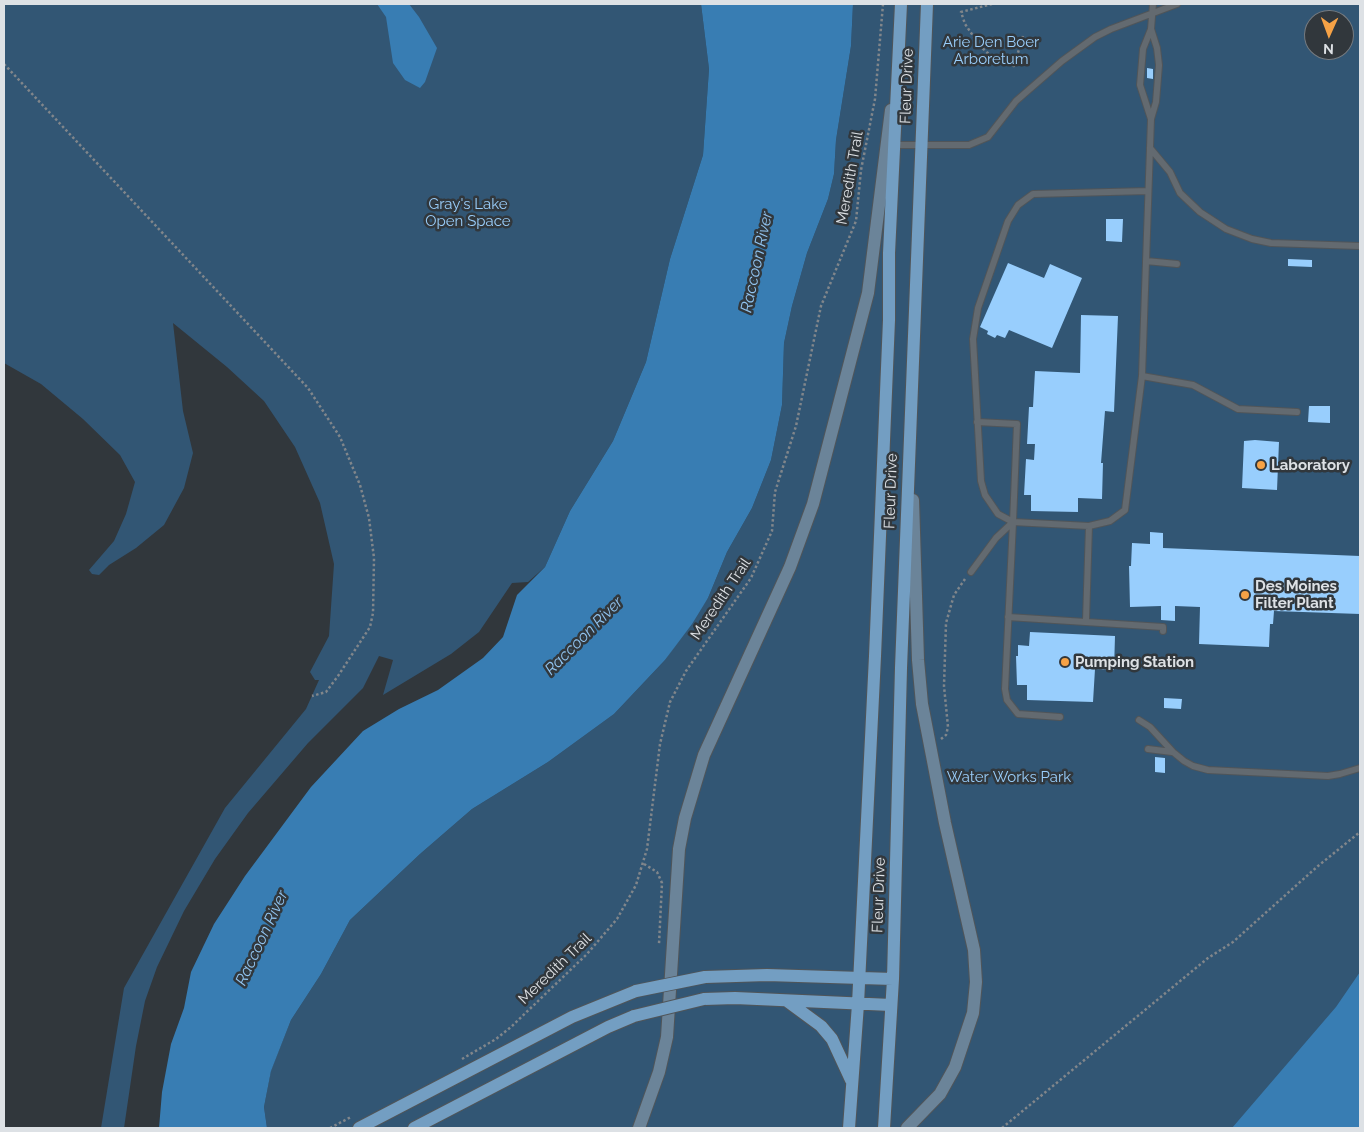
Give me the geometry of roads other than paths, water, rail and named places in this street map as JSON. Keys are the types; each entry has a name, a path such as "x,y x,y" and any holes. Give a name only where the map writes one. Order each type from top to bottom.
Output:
{"main road":[{"name":"Fleur Drive","path":"849,1128 858,1004 889,330 894,145 902,4"},
{"name":"Fleur Drive","path":"884,1124 893,979 901,668 927,4"},
{"path":"639,1128 659,1072 667,1038 678,868 684,818 707,748 804,534 860,328 873,268 900,28"},
{"path":"907,1128 940,1094 955,1067 973,1014 976,982 974,950 930,750 922,704 918,660 910,422"},
{"path":"359,1128 572,1016 636,991 705,977 767,975 893,979"},
{"path":"414,1128 608,1027 634,1016 704,999 735,998 891,1005"},
{"path":"787,1001 821,1026 832,1039 852,1082"}],"lane":[{"path":"1151,119 1140,85 1143,49 1151,29 1153,4"},
{"path":"894,145 969,145 988,137 1016,101 1062,61 1095,37 1177,4"},
{"path":"1148,191 1041,192 1024,198 1008,221 978,308 974,339 981,481 985,495 998,514 1013,522 1089,526 1110,521 1126,510 1142,376 1151,119 1156,102 1159,65 1157,48 1151,29"},
{"path":"1150,148 1170,172 1180,193 1200,212 1226,229 1252,239 1271,243 1360,246"},
{"path":"1146,261 1177,264"},
{"path":"1182,375 1182,383"},
{"path":"1142,376 1193,385 1238,409 1297,412"},
{"path":"977,422 1017,424 1006,700 1018,714 1060,718"},
{"path":"971,572 996,538 1013,522"},
{"path":"1086,620 1089,526"},
{"path":"1008,616 1086,620 1132,628 1163,627 1163,631"},
{"path":"1139,720 1150,727 1173,752 1193,766 1208,770 1328,776 1360,768"},
{"path":"1148,749 1173,752"}],"water":[{"path":"377,4 409,4 437,48 425,82 420,88 405,80 393,63 386,17"},
{"name":"Raccoon River","path":"701,4 853,4 851,46 836,140 834,174 828,199 807,253 792,306 784,343 782,405 771,460 752,508 727,552 708,598 692,624 665,660 614,714 548,762 472,809 420,854 350,920 321,974 291,1020 271,1071 264,1107 267,1128 159,1128 162,1092 171,1044 184,1008 191,972 214,924 245,876 311,787 363,731 399,709 438,690 483,658 503,637 517,595 545,567 570,511 613,441 646,362 670,259 703,155 709,69"},
{"path":"1360,972 1360,1128 1232,1128 1336,1007"}],"place":[{"name":"Laboratory","path":"1261,465"},
{"name":"Des Moines Filter Plant","path":"1245,595"},
{"name":"Pumping Station","path":"1065,662"}],"park label":[{"name":"Arie Den Boer Arboretum","path":"991,50"},
{"name":"Gray's Lake Open Space","path":"468,212"},
{"name":"Water Works Park","path":"1009,777"}]}
